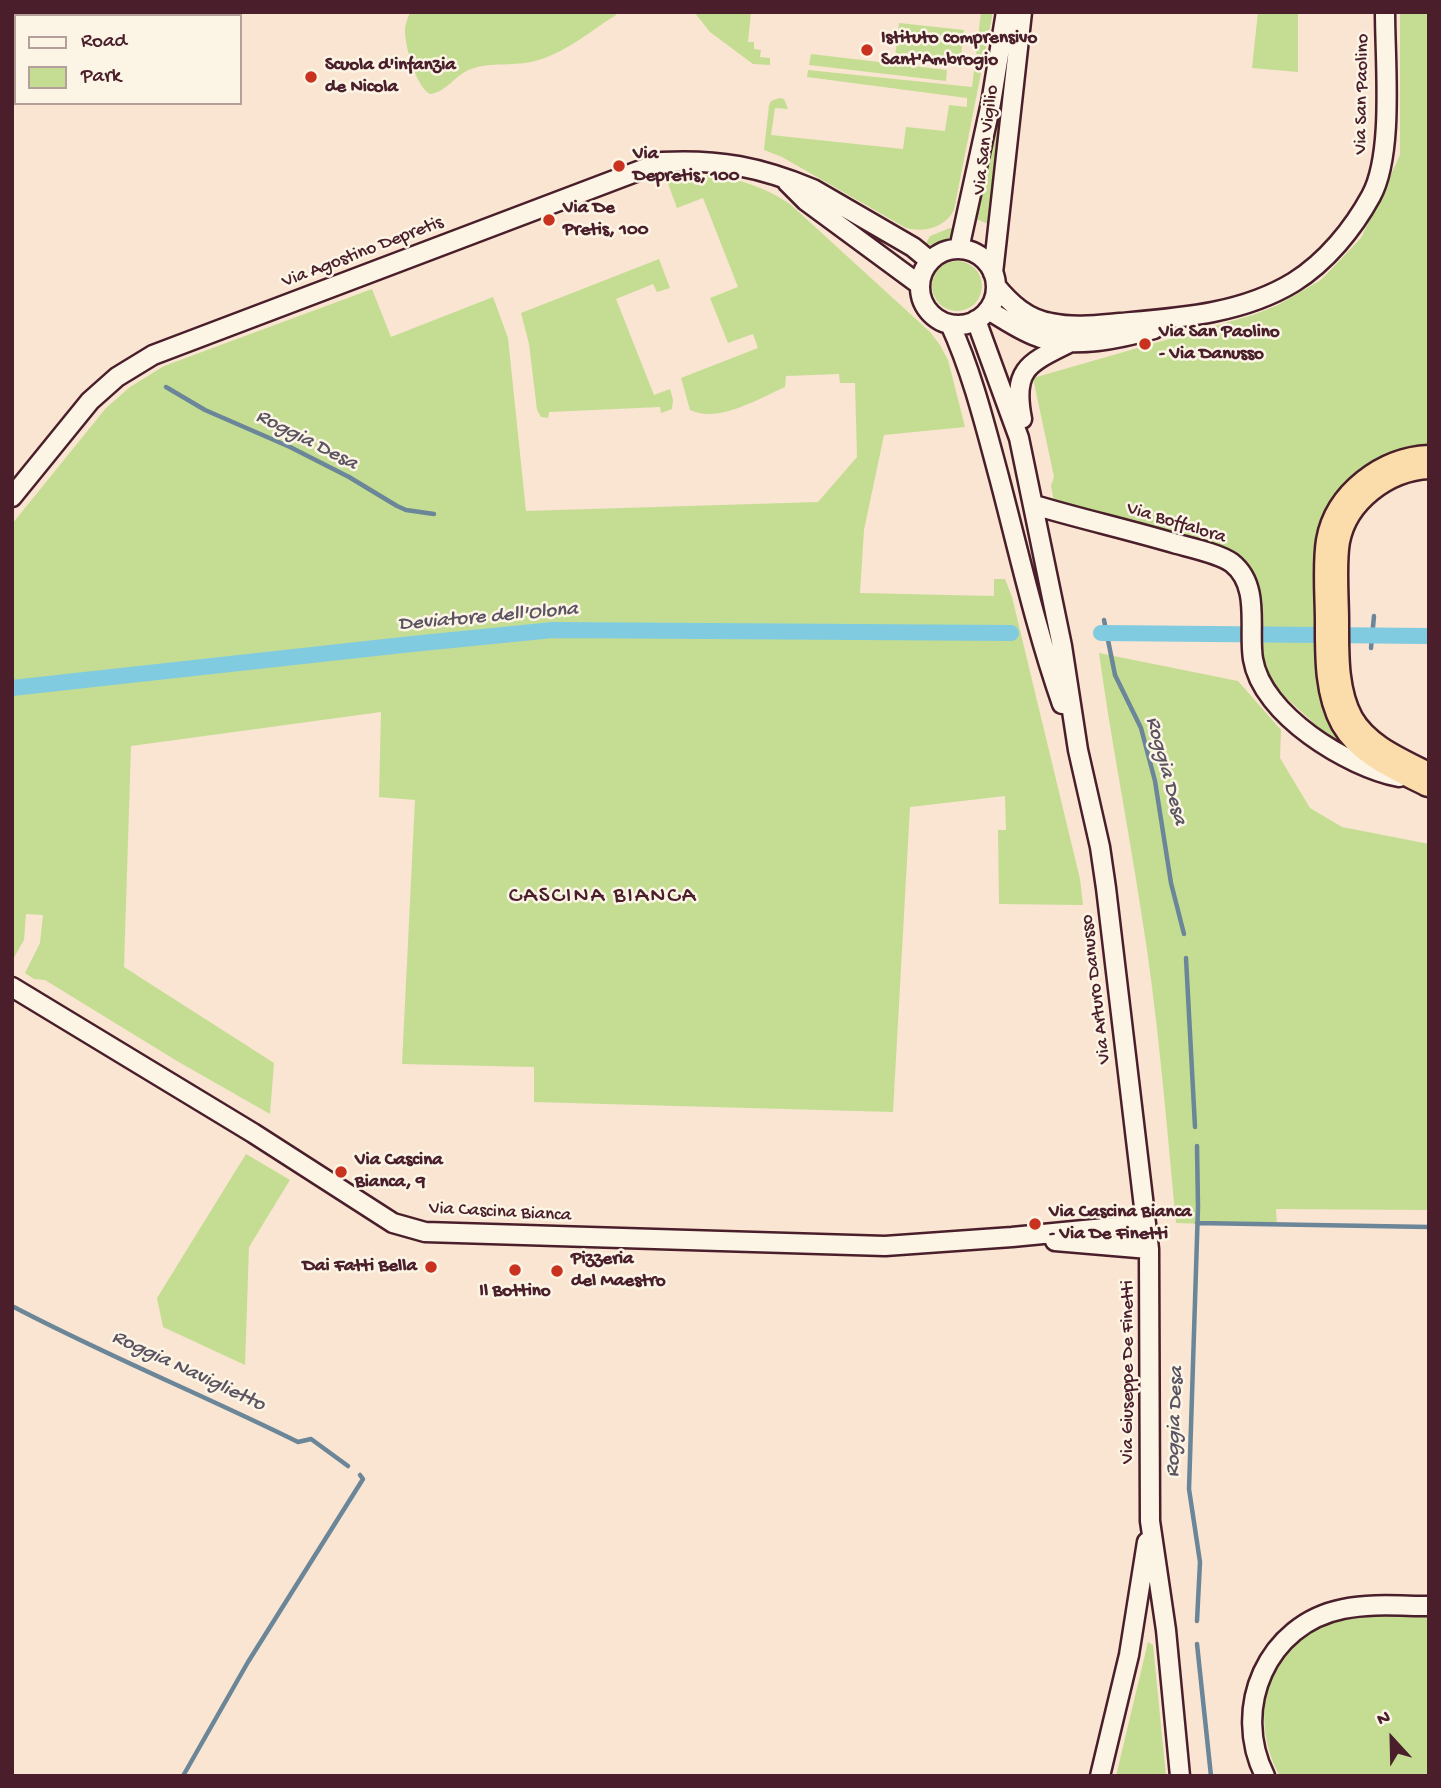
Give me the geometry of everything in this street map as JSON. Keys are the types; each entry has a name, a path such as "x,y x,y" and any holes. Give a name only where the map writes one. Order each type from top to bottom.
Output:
{"highway":[{"path":"1429,462 1400,468 1381,476 1364,487 1352,501 1340,520 1333,542 1332,606 1332,664 1347,721 1363,741 1386,758 1429,781"}],"street":[{"name":"Via San Vigilio","path":"958,249 991,103 1006,12"},
{"name":"Via San Vigilio","path":"995,280 1022,12"},
{"name":"Via San Paolino","path":"995,280 1019,311 1050,323 1081,326 1186,316 1247,303 1292,283 1311,270 1330,253 1370,198 1382,167 1385,122 1385,12"},
{"name":"Via Agostino Depretis","path":"12,497 90,401 117,377 153,355 662,162 697,160 731,163 782,177 813,189 913,247 930,261"},
{"name":"Via Agostino Depretis","path":"782,177 806,201 920,285"},
{"path":"958,249 979,256 995,280 994,298 982,315 963,324 950,324 925,307 920,285 930,261 939,254 958,249"},
{"name":"Via San Paolino","path":"982,315 1040,338 1071,342 1110,339 1152,330 1186,316"},
{"name":"Via Arturo Danusso","path":"982,315 1019,438 1034,505 1062,646 1078,751 1100,847 1146,1224"},
{"name":"Via Arturo Danusso","path":"950,324 962,350 987,433 1043,649 1078,751"},
{"path":"1019,438 1022,423 1018,383 1031,364 1071,342"},
{"path":"987,433 992,425 1006,421 1019,438"},
{"name":"Via Boffalora","path":"1034,505 1199,550 1231,562 1241,573 1248,588 1253,660 1265,688 1280,707 1319,743 1350,760 1392,776 1429,781"},
{"name":"Via Cascina Bianca","path":"12,987 253,1133 346,1195 393,1223 411,1228 447,1234 867,1246 1012,1237 1146,1224"},
{"name":"Via Giuseppe De Finetti","path":"1146,1224 1149,1249 1150,1521 1166,1630 1180,1776"},
{"name":"Via Cascina Bianca","path":"1012,1237 1149,1249"},
{"name":"Via Giuseppe De Finetti","path":"1100,1776 1129,1655 1150,1521"},
{"path":"1265,1776 1252,1737 1252,1707 1259,1678 1283,1641 1305,1624 1342,1609 1429,1605"}],"green space":[{"path":"85,12 148,12 148,14"},
{"path":"410,12 616,12 616,15 543,59 471,69 441,90 430,94 420,83 409,54 405,28"},
{"path":"694,12 751,12 748,42 754,42 754,49 761,50 760,57 770,58 770,65 753,64 710,32"},
{"path":"981,12 993,12 954,210 946,221 927,229 906,228 782,157 764,150 769,105 771,101 779,98 784,99 788,109 775,108 771,135 903,149 906,127 945,131 949,105 967,107 967,98 807,77 808,70 972,87"},
{"path":"1258,12 1298,12 1298,72 1252,68"},
{"path":"1400,12 1429,12 1429,455 1351,485 1330,718 1344,745 1320,729 1267,680 1230,554 1149,526 1055,506 1051,486 1054,477 1033,378 1253,315 1278,305 1321,280 1361,238 1400,155"},
{"path":"899,23 964,30 960,65 895,57"},
{"path":"811,54 947,70 946,81 809,65"},
{"path":"1004,76 1007,77 988,224 974,218"},
{"path":"697,175 746,183 790,204 930,332 948,360 965,427 884,435 864,530 860,593 994,596 994,579 1005,579 1012,597 1080,879 1083,905 999,904 998,830 1006,830 1005,796 910,807 893,1112 534,1102 534,1067 402,1064 415,800 379,797 381,712 131,746 124,967 274,1063 270,1114 45,980 34,979 25,973 40,943 43,915 26,914 24,940 12,961 12,524 106,408 130,387 164,366 372,289 391,337 493,297 508,338 526,511 818,502 857,457 855,383 840,383 839,374 786,376 785,387 739,408 713,414 690,410 681,378 758,348 753,334 728,343 710,298 738,287 703,198 677,208 666,178"},
{"path":"950,228 958,229 943,241 925,245 930,236"},
{"path":"659,259 670,288 657,292 653,284 616,299 654,395 670,389 672,409 661,413 660,407 549,412 548,418 541,417 537,410 529,344 521,313"},
{"path":"957,261 974,269 982,286 974,303 957,311 940,303 932,286 940,269"},
{"path":"1099,653 1238,681 1281,730 1280,758 1310,808 1342,827 1429,844 1429,1210 1276,1209 1277,1226 1176,1223 1152,989"},
{"path":"246,1154 290,1180 249,1247 245,1365 163,1327 157,1298"},
{"path":"1429,1615 1429,1776 1280,1776 1270,1753 1265,1728 1265,1703 1281,1658 1297,1640 1317,1626 1343,1618"},
{"path":"1148,1642 1153,1645 1166,1776 1116,1776"}],"waterway":[{"name":"Roggia Desa","path":"166,387 205,410 290,447 349,477 397,506 434,514"},
{"path":"1371,648 1374,616"},
{"name":"Roggia Desa","path":"1104,620 1115,675 1141,728 1155,781 1171,883 1184,934"},
{"name":"Deviatore dell'Olona","path":"12,688 553,630 1011,633"},
{"path":"1101,633 1429,636"},
{"name":"Roggia Desa","path":"1186,958 1195,1127"},
{"name":"Roggia Desa","path":"1197,1146 1198,1207 1189,1489 1200,1562 1197,1621"},
{"name":"Roggia Desa","path":"1197,1223 1429,1227"},
{"name":"Roggia Naviglietto","path":"12,1306 298,1442 311,1439 348,1466"},
{"name":"Roggia Naviglietto","path":"183,1776 248,1662 363,1479 360,1475"},
{"name":"Roggia Desa","path":"1197,1644 1211,1776"}],"place":[{"name":"Istituto comprensivo Sant'Ambrogio","path":"867,50"},
{"name":"Scuola d'infanzia de Nicola","path":"311,77"},
{"name":"Via Depretis, 100","path":"619,166"},
{"name":"Via De Pretis, 100","path":"549,220"},
{"name":"Via San Paolino - Via Danusso","path":"1145,344"},
{"name":"Via Cascina Bianca, 9","path":"341,1172"},
{"name":"Via Cascina Bianca - Via De Finetti","path":"1035,1224"},
{"name":"Dai Fatti Bella","path":"431,1267"},
{"name":"Il Bottino","path":"515,1270"},
{"name":"Pizzeria del Maestro","path":"557,1271"}],"district":[{"name":"CASCINA BIANCA","path":"603,897"}]}
